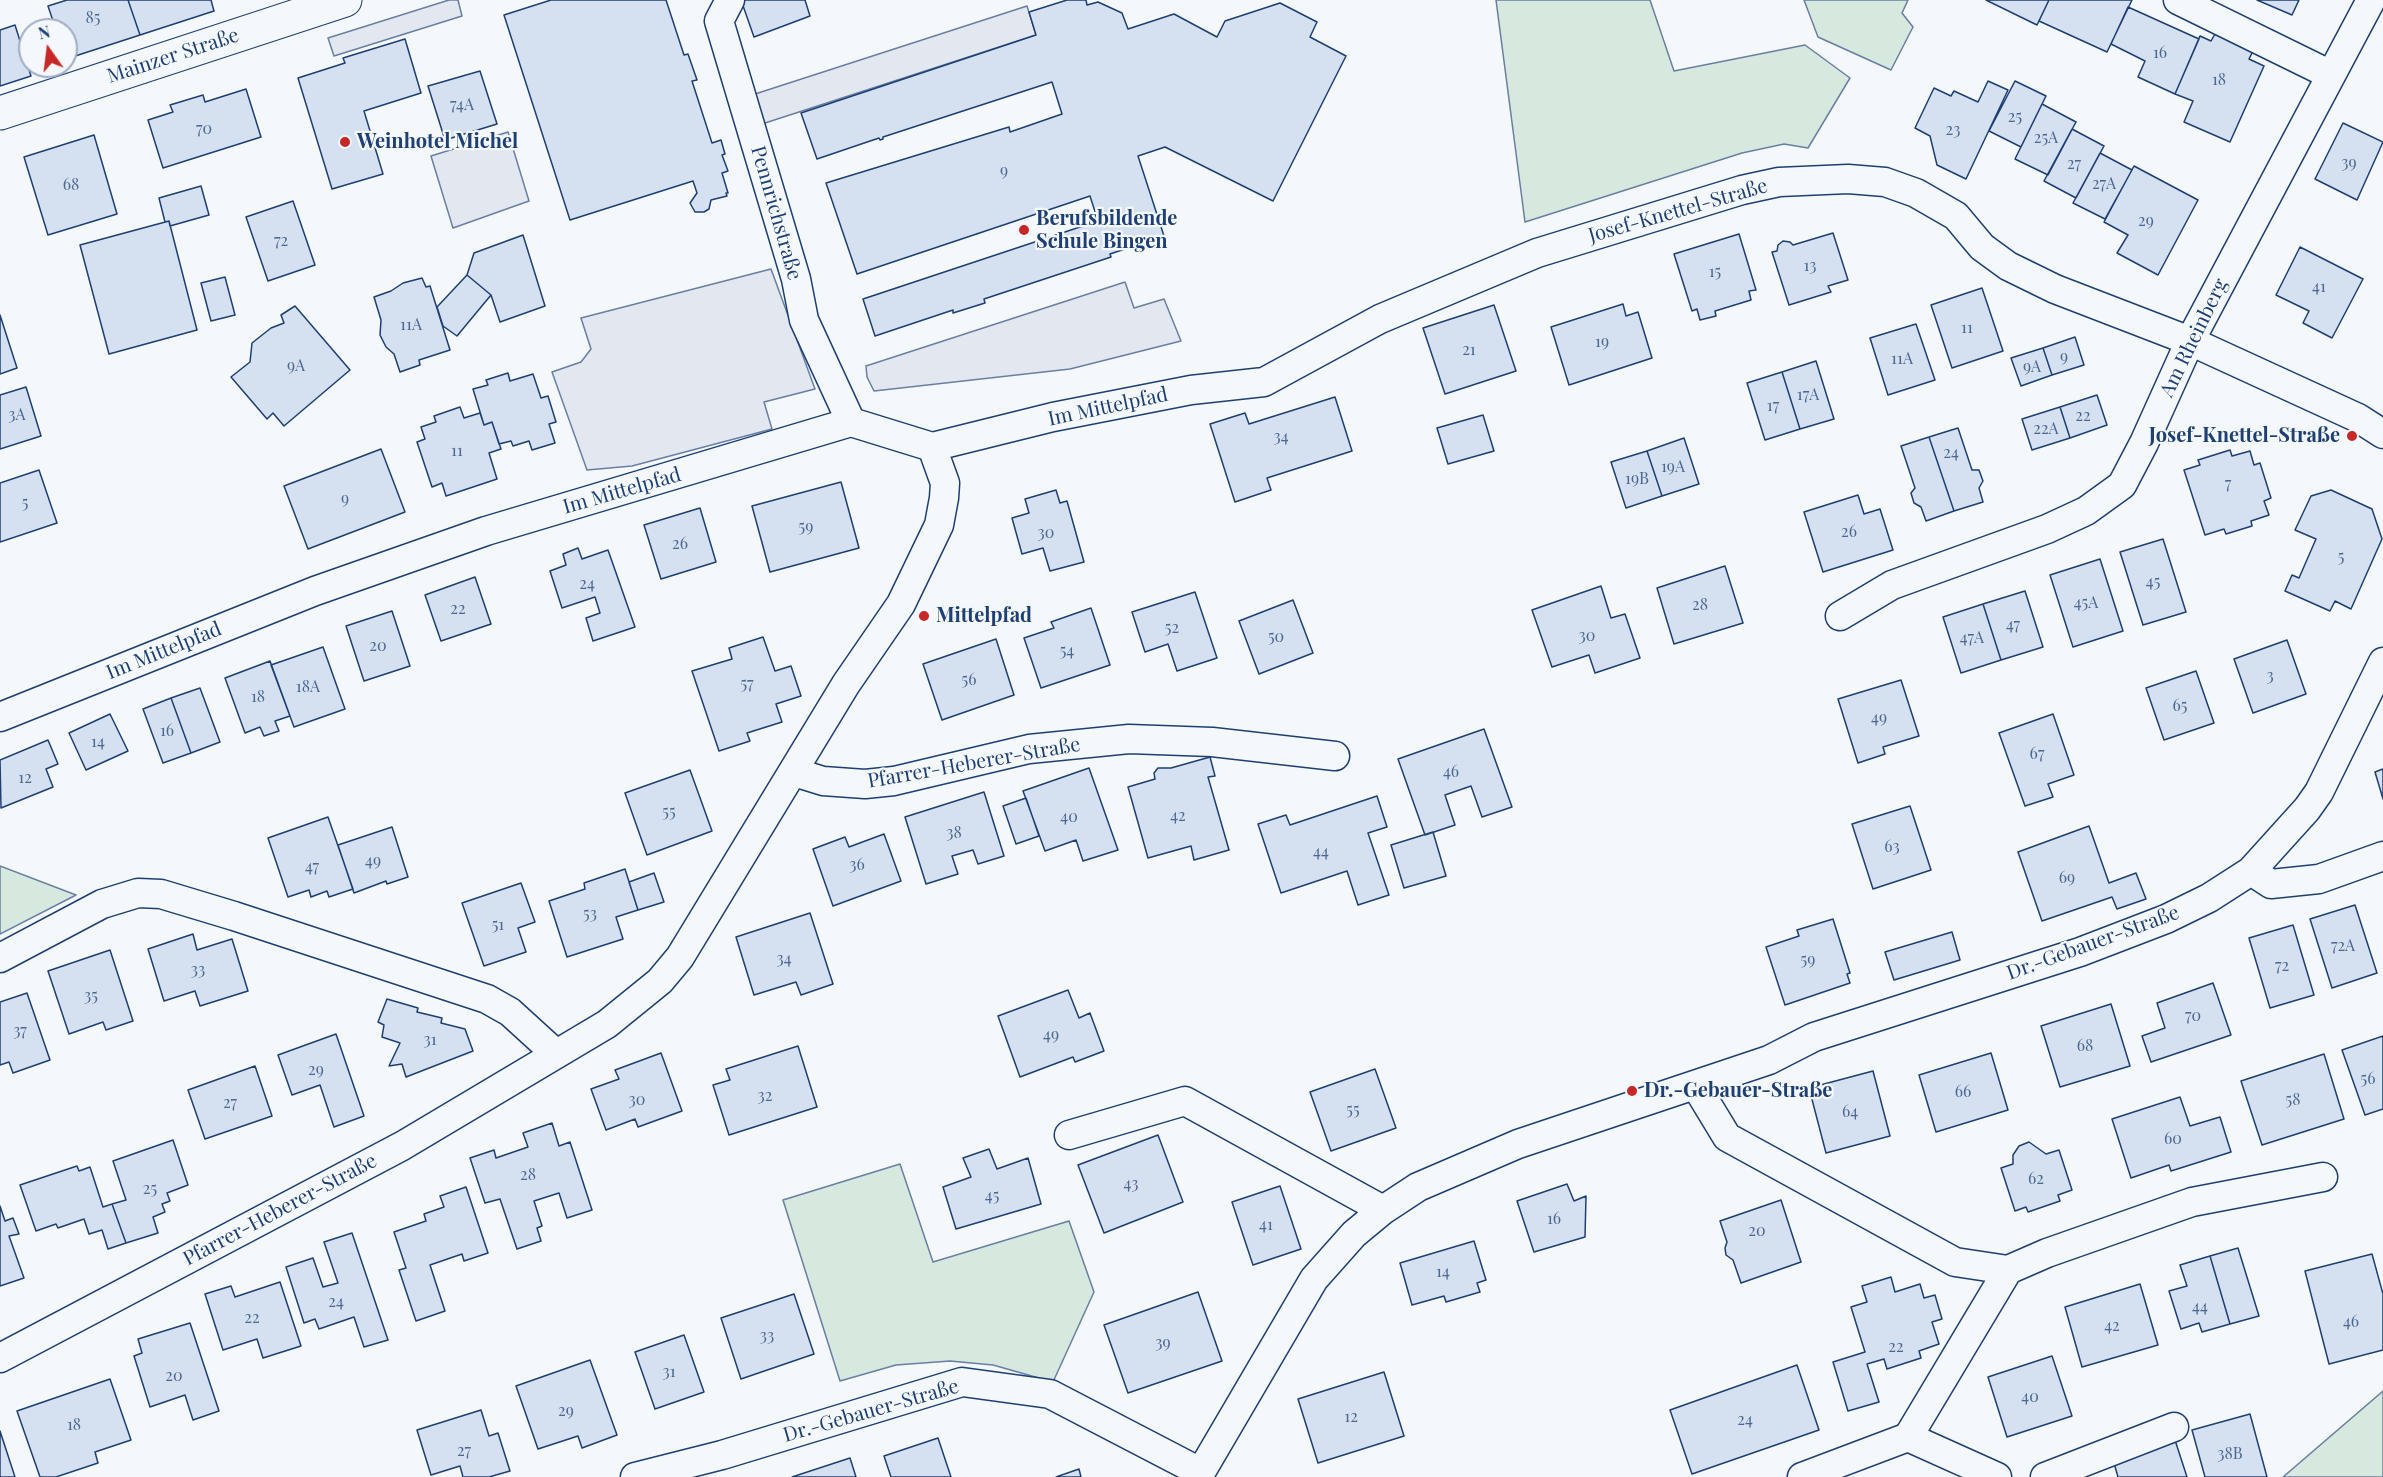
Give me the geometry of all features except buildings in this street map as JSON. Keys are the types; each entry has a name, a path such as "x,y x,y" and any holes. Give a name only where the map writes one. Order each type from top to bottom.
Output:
{"main road":[{"name":"Mainzer Straße","path":"0,113 345,0"}],"street":[{"name":"Pennrichstraße","path":"730,0 719,21 796,279 804,320 851,422"},
{"path":"2178,0 2331,75"},
{"name":"Am Rheinberg","path":"1840,616 1892,585 2047,529 2086,511 2122,485 2144,443 2190,341 2371,0"},
{"name":"Josef-Knettel-Straße","path":"1264,382 1380,319 1537,253 1742,190 1779,182 1848,179 1885,182 1916,193 1956,216 1982,247 2008,266 2055,289 2190,341 2358,418 2383,434"},
{"name":"Im Mittelpfad","path":"932,447 1053,417 1191,390 1264,382"},
{"path":"851,422 932,447"},
{"name":"Im Mittelpfad","path":"0,717 315,591 486,531 851,422"},
{"name":"Pfarrer-Heberer-Straße","path":"0,1358 402,1146 607,1024 660,981 680,957 846,684 901,604 939,525 945,483 932,447"},
{"path":"2383,662 2319,792 2307,810 2251,872 2271,884 2319,879 2383,856"},
{"name":"Pfarrer-Heberer-Straße","path":"794,772 823,781 864,784 894,781 1029,749 1129,739 1212,742 1335,756"},
{"name":"Dr.-Gebauer-Straße","path":"635,1477 722,1455 962,1382 1050,1394 1199,1475 1314,1279 1354,1234 1383,1210 1418,1187 1518,1144 1769,1060 1814,1037 2080,952 2166,919 2209,898 2251,872"},
{"path":"0,958 102,904 138,893 160,894 487,999 510,1012 555,1053"},
{"path":"1696,1086 1727,1137 1955,1262 2008,1270 2047,1253 2192,1202 2323,1176"},
{"path":"1069,1135 1185,1101 1383,1210"},
{"path":"1802,1477 1908,1437 2008,1270"},
{"path":"2045,1477 2174,1427"},
{"path":"1908,1437 1997,1477"}],"shaded area":[{"path":"449,0 458,0 462,16 334,56 328,38"},
{"path":"1496,0 1650,0 1674,71 1805,45 1850,78 1808,148 1784,144 1742,153 1525,222"},
{"path":"1804,0 1908,0 1902,13 1913,27 1891,70 1818,37"},
{"path":"1027,6 1036,35 762,124 752,95"},
{"path":"508,132 529,201 453,228 431,156"},
{"path":"771,269 815,389 764,402 772,429 632,466 587,470 552,372 581,362 591,349 581,318"},
{"path":"1125,282 1134,308 1164,299 1181,341 1070,369 874,391 867,377 866,366"},
{"path":"0,866 76,895 0,934"},
{"path":"900,1164 933,1262 1069,1221 1094,1292 1053,1382 993,1365 950,1361 896,1365 840,1381 783,1200"},
{"path":"2383,1391 2383,1477 2283,1477"}],"place":[{"name":"Weinhotel Michel","path":"345,142"},
{"name":"Berufsbildende Schule Bingen","path":"1024,230"},
{"name":"Josef-Knettel-Straße","path":"2352,436"},
{"name":"Mittelpfad","path":"924,616"},
{"name":"Dr.-Gebauer-Straße","path":"1632,1091"}]}
